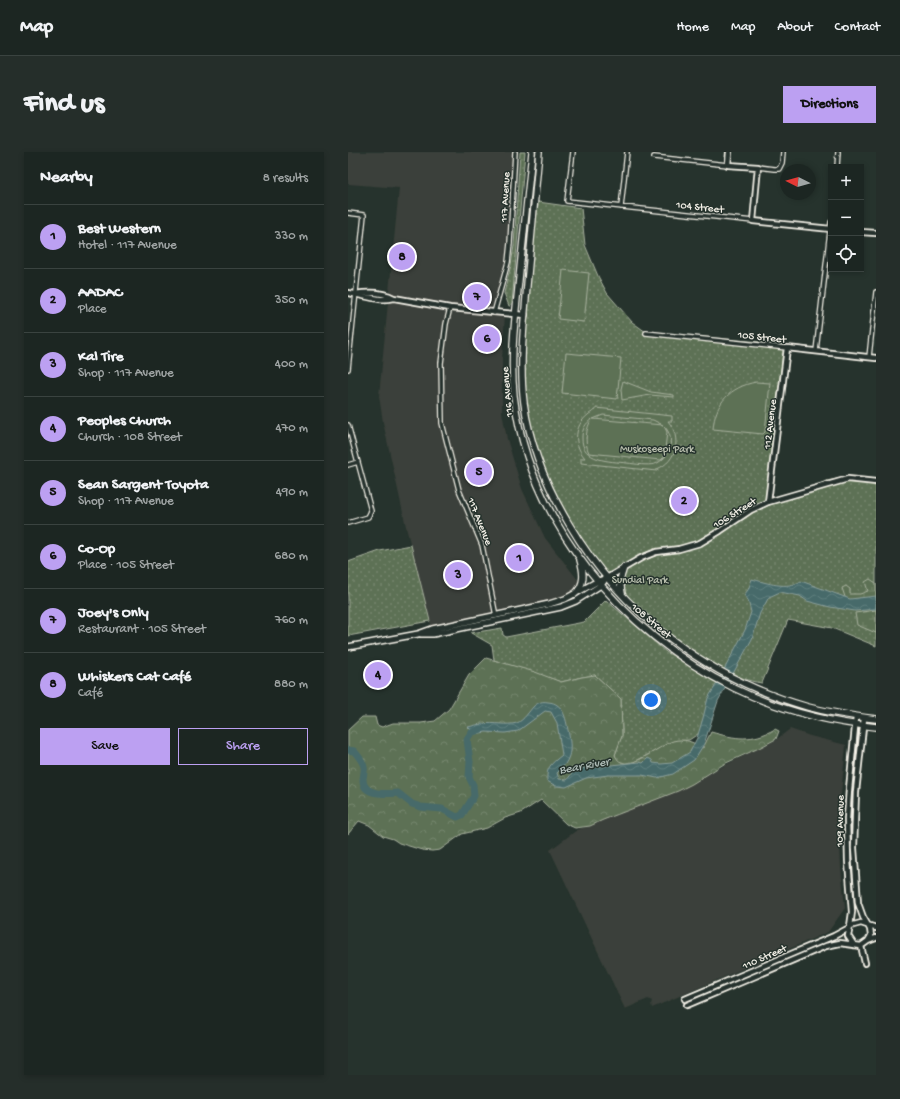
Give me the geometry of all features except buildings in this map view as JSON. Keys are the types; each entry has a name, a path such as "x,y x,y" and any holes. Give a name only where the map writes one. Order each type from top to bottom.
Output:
{"main road":[{"name":"116 Avenue","path":"532,152 515,315 513,380 516,409 529,462 543,493 561,528 600,583"},
{"name":"116 Avenue","path":"539,152 524,315 522,357 523,388 527,418 534,447 544,476 564,516 580,542 606,578"},
{"path":"575,594 582,585 583,576 583,570 578,554"},
{"path":"622,597 620,580 624,567"},
{"path":"348,646 418,634 432,629 561,607 576,601 606,578"},
{"name":"108 Street","path":"606,578 622,597 660,632 693,655 738,681 771,695 802,705 834,713 876,719"},
{"path":"496,619 549,604 600,583"},
{"name":"108 Street","path":"600,583 619,605 646,630 675,652 734,688 763,700 827,720 876,727"}],"street":[{"name":"117 Avenue","path":"494,313 508,262 515,152"},
{"name":"104 Street","path":"573,152 567,202 828,229"},
{"path":"621,207 627,152"},
{"path":"728,165 729,152"},
{"path":"654,157 779,169 782,163 783,152"},
{"path":"837,164 838,152"},
{"path":"753,221 758,168"},
{"path":"348,213 364,215 348,369"},
{"path":"864,232 876,233"},
{"path":"816,352 830,236"},
{"path":"348,293 355,294 365,292 389,295 394,298 450,308 524,315"},
{"path":"869,357 876,292"},
{"name":"117 Avenue","path":"450,308 446,324 441,363 442,423 458,490 482,545 496,619"},
{"name":"105 Street","path":"646,332 876,358"},
{"name":"112 Avenue","path":"768,502 787,348"},
{"path":"348,425 370,508 370,515 368,517 348,523"},
{"path":"348,465 358,462"},
{"name":"106 Street","path":"606,578 641,558 656,552 679,549 700,543 720,532 751,510 768,502 840,481 848,480 876,482"},
{"name":"109 Avenue","path":"850,927 852,908 848,861 847,819 856,717"},
{"name":"109 Avenue","path":"864,718 856,792 854,832 857,898 859,908 866,924"},
{"path":"861,946 854,944 848,936 850,927 857,923 866,924 876,928"},
{"path":"866,924 870,932 868,941"},
{"name":"110 Street","path":"684,999 838,934 850,927"},
{"path":"861,946 876,938"},
{"name":"110 Street","path":"687,1005 826,946 840,943 854,944"},
{"path":"861,946 865,963"}],"shaded area":[{"path":"348,152 515,152 508,262 494,312 505,314 502,359 502,412 507,439 522,489 545,538 582,585 565,599 432,629 407,531 383,422 379,396 399,188 348,184"},
{"path":"790,729 810,736 846,745 841,793 840,845 845,908 828,932 652,1008 652,1001 648,999 625,1009 550,850 577,830 672,792 777,739"}],"green space":[{"path":"520,152 525,152 512,303 509,306 504,293 514,246"},
{"name":"Muskoseepi Park","path":"538,202 581,208 585,245 598,276 607,293 632,322 646,332 784,344 765,507 826,481 837,479 876,481 876,646 832,628 788,620 762,683 747,680 707,660 673,637 599,568 589,555 544,475 524,404 525,315"},
{"path":"563,270 589,273 584,322 558,319"},
{"path":"566,353 621,358 617,399 562,393"},
{"path":"623,381 651,392 674,395 674,397 650,395 622,400 621,389"},
{"path":"756,382 770,383 765,432 763,434 713,429 717,411 731,392 747,384"},
{"path":"596,408 672,416 672,421 668,421 675,435 676,442 673,455 669,461 657,469 657,471 581,463 581,458 585,458 578,445 577,431 584,419 596,410","holes":["603,415 653,420 663,425 593,419","592,419 588,426 586,435 587,449 589,453 661,460 664,457 667,432 664,426 668,431 671,442 668,453 665,457 660,461 652,465 613,462 591,456 583,445 582,434 586,424"]},
{"path":"411,545 430,621 348,636 348,562 380,551"},
{"path":"870,579 876,583 876,599 845,600 842,588 846,586 850,589 850,594 860,594 868,591 865,582"},
{"path":"606,600 666,652 722,684 707,728 689,740 674,741 634,762 623,764 617,761 615,755 622,735 621,699 595,675 561,682 494,660 492,645 471,633 502,628 503,635 506,637 584,622"},
{"path":"876,610 876,633 857,625 855,613"},
{"path":"486,658 535,672 561,682 595,675 621,699 622,736 615,755 620,761 626,763 634,762 677,740 688,741 703,748 711,732 736,738 751,738 775,729 779,731 776,739 724,764 692,784 590,826 575,828 566,824 541,800 521,813 505,818 487,828 462,834 440,850 422,850 399,843 393,839 383,836 369,825 359,821 348,834 348,730 362,717 375,717 377,725 382,727 393,723 421,723 435,721 449,709 469,675"}],"water":[{"path":"752,579 770,584 783,585 795,584 801,581 850,599 876,596 876,609 855,611 830,607 807,601 800,596 780,592 769,597 760,613 752,639 718,701 704,744 694,760 673,774 657,778 642,775 608,775 586,778 566,787 556,786 547,781 548,769 562,755 557,723 551,712 545,711 518,731 505,733 486,732 475,734 468,727 479,724 517,723 520,722 532,708 539,703 554,703 564,714 570,741 569,756 565,764 557,773 559,779 567,780 572,773 583,768 639,762 643,763 648,758 652,760 653,763 672,763 690,752 697,738 708,698 745,630 751,612 748,600 744,595 748,590"}],"waterway":[{"name":"Bear River","path":"348,750 354,751 363,763 363,780 367,789 376,793 398,793 412,804 421,807 442,809 457,817 462,815 474,796 473,785 469,777 470,762 467,739 471,733 481,729"}],"place":[{"name":"Whiskers Cat Café","path":"402,257"},
{"name":"Joey's Only","path":"477,297"},
{"name":"Co-Op","path":"487,339"},
{"name":"Sean Sargent Toyota","path":"479,472"},
{"name":"AADAC","path":"684,501"},
{"name":"Best Western","path":"519,558"},
{"name":"Kal Tire","path":"458,575"},
{"name":"Peoples Church","path":"378,675"}],"park label":[{"name":"Sundial Park","path":"640,579"}]}
